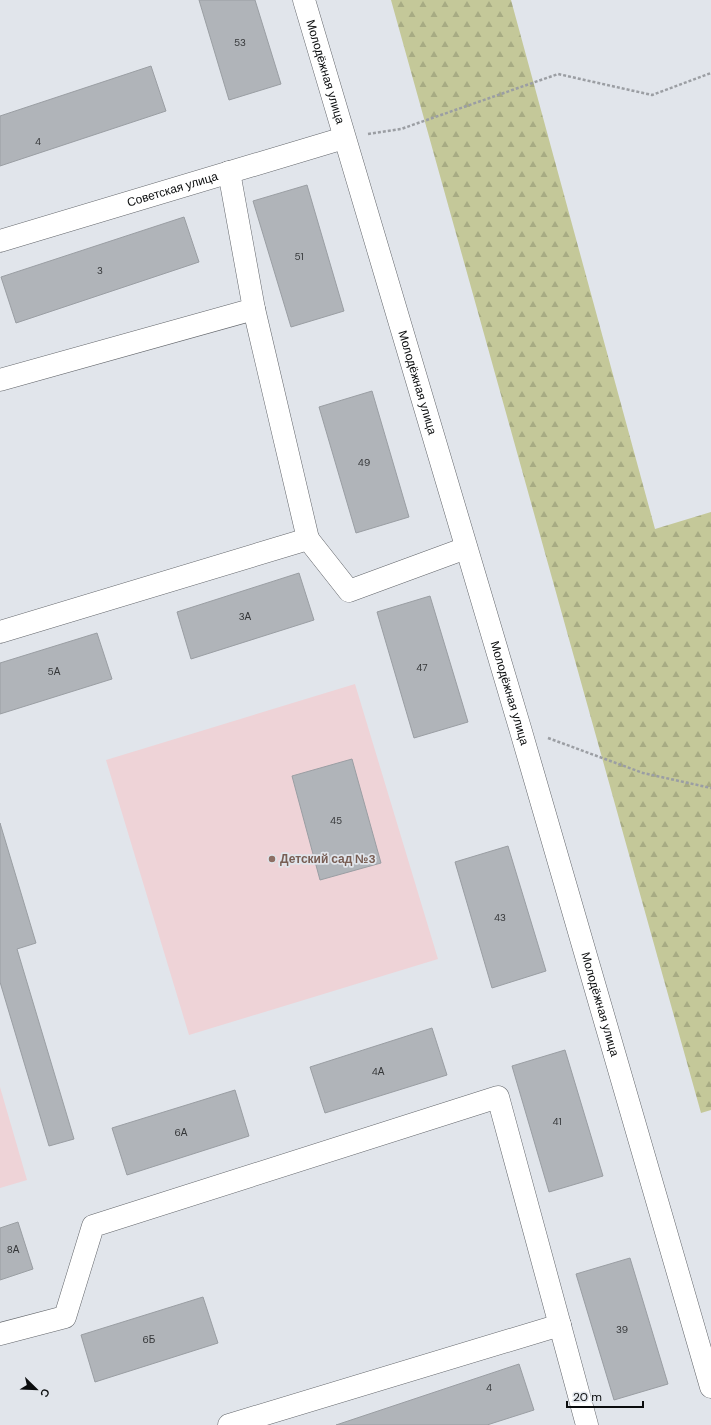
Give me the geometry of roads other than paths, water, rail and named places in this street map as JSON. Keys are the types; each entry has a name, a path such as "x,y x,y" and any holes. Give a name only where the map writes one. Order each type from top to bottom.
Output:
{"street":[{"name":"Молодёжная улица","path":"304,0 520,728 711,1387"},
{"name":"Советская улица","path":"0,241 344,138"},
{"path":"229,172 254,310 308,539 349,591 466,548"},
{"path":"0,380 254,310"},
{"path":"0,632 308,539"},
{"path":"0,1334 65,1317 93,1226 498,1097 587,1425"},
{"path":"229,1425 560,1325"}],"place":[{"name":"Детский сад №3","path":"272,859"}]}
